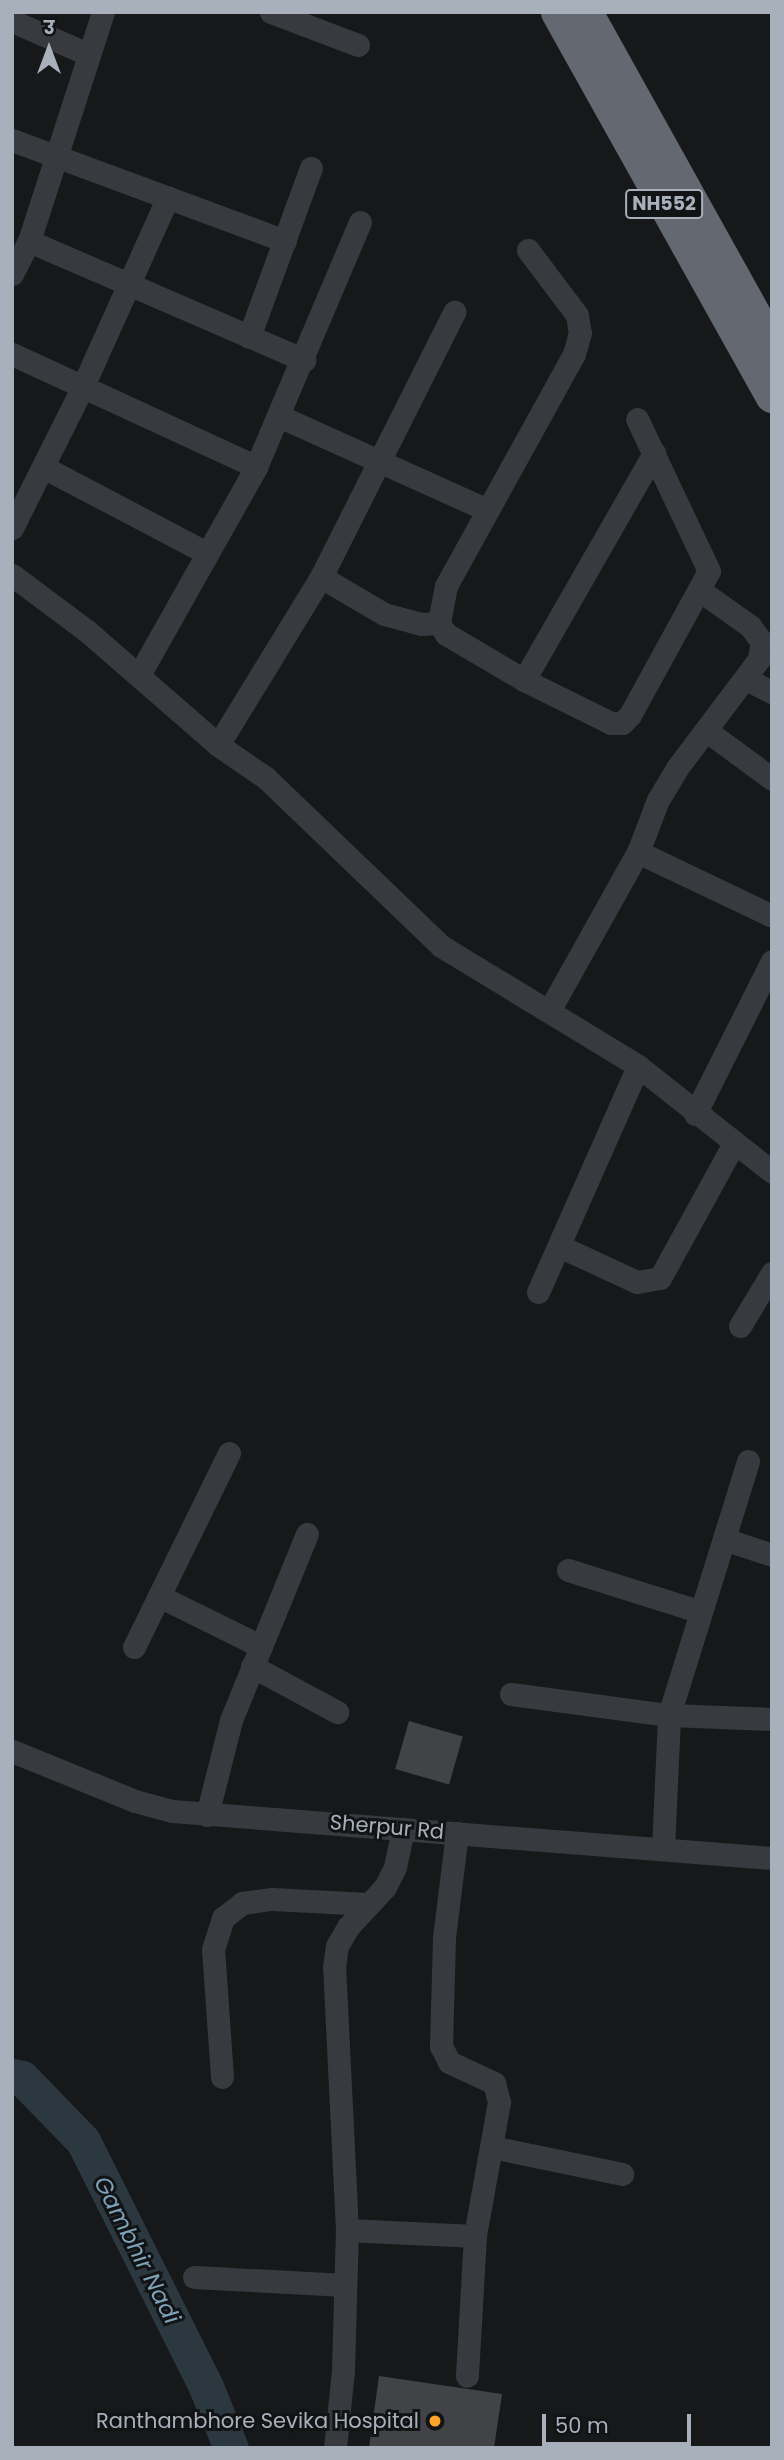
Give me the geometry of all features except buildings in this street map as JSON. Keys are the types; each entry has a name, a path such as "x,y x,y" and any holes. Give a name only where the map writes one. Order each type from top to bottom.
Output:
{"highway":[{"name":"NH552","path":"557,12 772,396"},
{"name":"NH552","path":"586,12 772,346"}],"street":[{"path":"12,274 29,241 103,12"},
{"path":"271,12 358,45"},
{"path":"25,21 88,54"},
{"path":"12,140 285,241"},
{"path":"249,337 311,168"},
{"path":"12,528 45,468 130,286 168,197"},
{"path":"139,675 256,467 304,360 360,222"},
{"path":"29,241 304,360"},
{"path":"528,250 577,315 580,333 574,354 446,586 439,623 446,634 524,680 611,723 622,723 702,592 709,571 705,554 637,419"},
{"path":"218,745 321,577 454,312"},
{"path":"12,354 256,467"},
{"path":"279,416 488,510"},
{"path":"524,680 654,453"},
{"path":"45,468 207,554"},
{"path":"12,575 139,675 218,745 266,778 441,946 638,1066 733,1145 772,1172"},
{"path":"321,577 384,614 421,624 439,623"},
{"path":"550,1011 638,852 658,800 707,731 748,680 762,642 750,626 702,592"},
{"path":"748,680 772,692"},
{"path":"707,731 772,779"},
{"path":"638,852 772,915"},
{"path":"695,1114 772,961"},
{"path":"538,1292 638,1066"},
{"path":"559,1246 637,1283 660,1278 733,1145"},
{"path":"740,1326 772,1273"},
{"path":"134,1647 229,1453"},
{"path":"663,1849 669,1716 748,1461"},
{"path":"207,1815 231,1720 307,1534"},
{"path":"724,1539 772,1555"},
{"path":"568,1570 701,1612"},
{"path":"159,1596 256,1656 337,1712"},
{"path":"512,1694 669,1716 772,1719"},
{"name":"Sherpur Rd","path":"12,1751 135,1801 207,1815 772,1858"},
{"path":"335,2448 346,2230 334,1967 337,1946 395,1867 403,1829"},
{"path":"457,1833 444,1938 441,2046 449,2062 494,2083 499,2102 475,2236 467,2376"},
{"path":"222,2077 213,1949 223,1918 242,1903 272,1899 369,1904"},
{"path":"492,2147 622,2174"},
{"path":"346,2230 475,2236"},
{"path":"194,2277 345,2285"}],"waterway":[{"name":"Gambhir Nadi","path":"12,2076 22,2078 83,2141 206,2387 231,2448"}],"place":[{"name":"Ranthambhore Sevika Hospital","path":"435,2421"}]}
